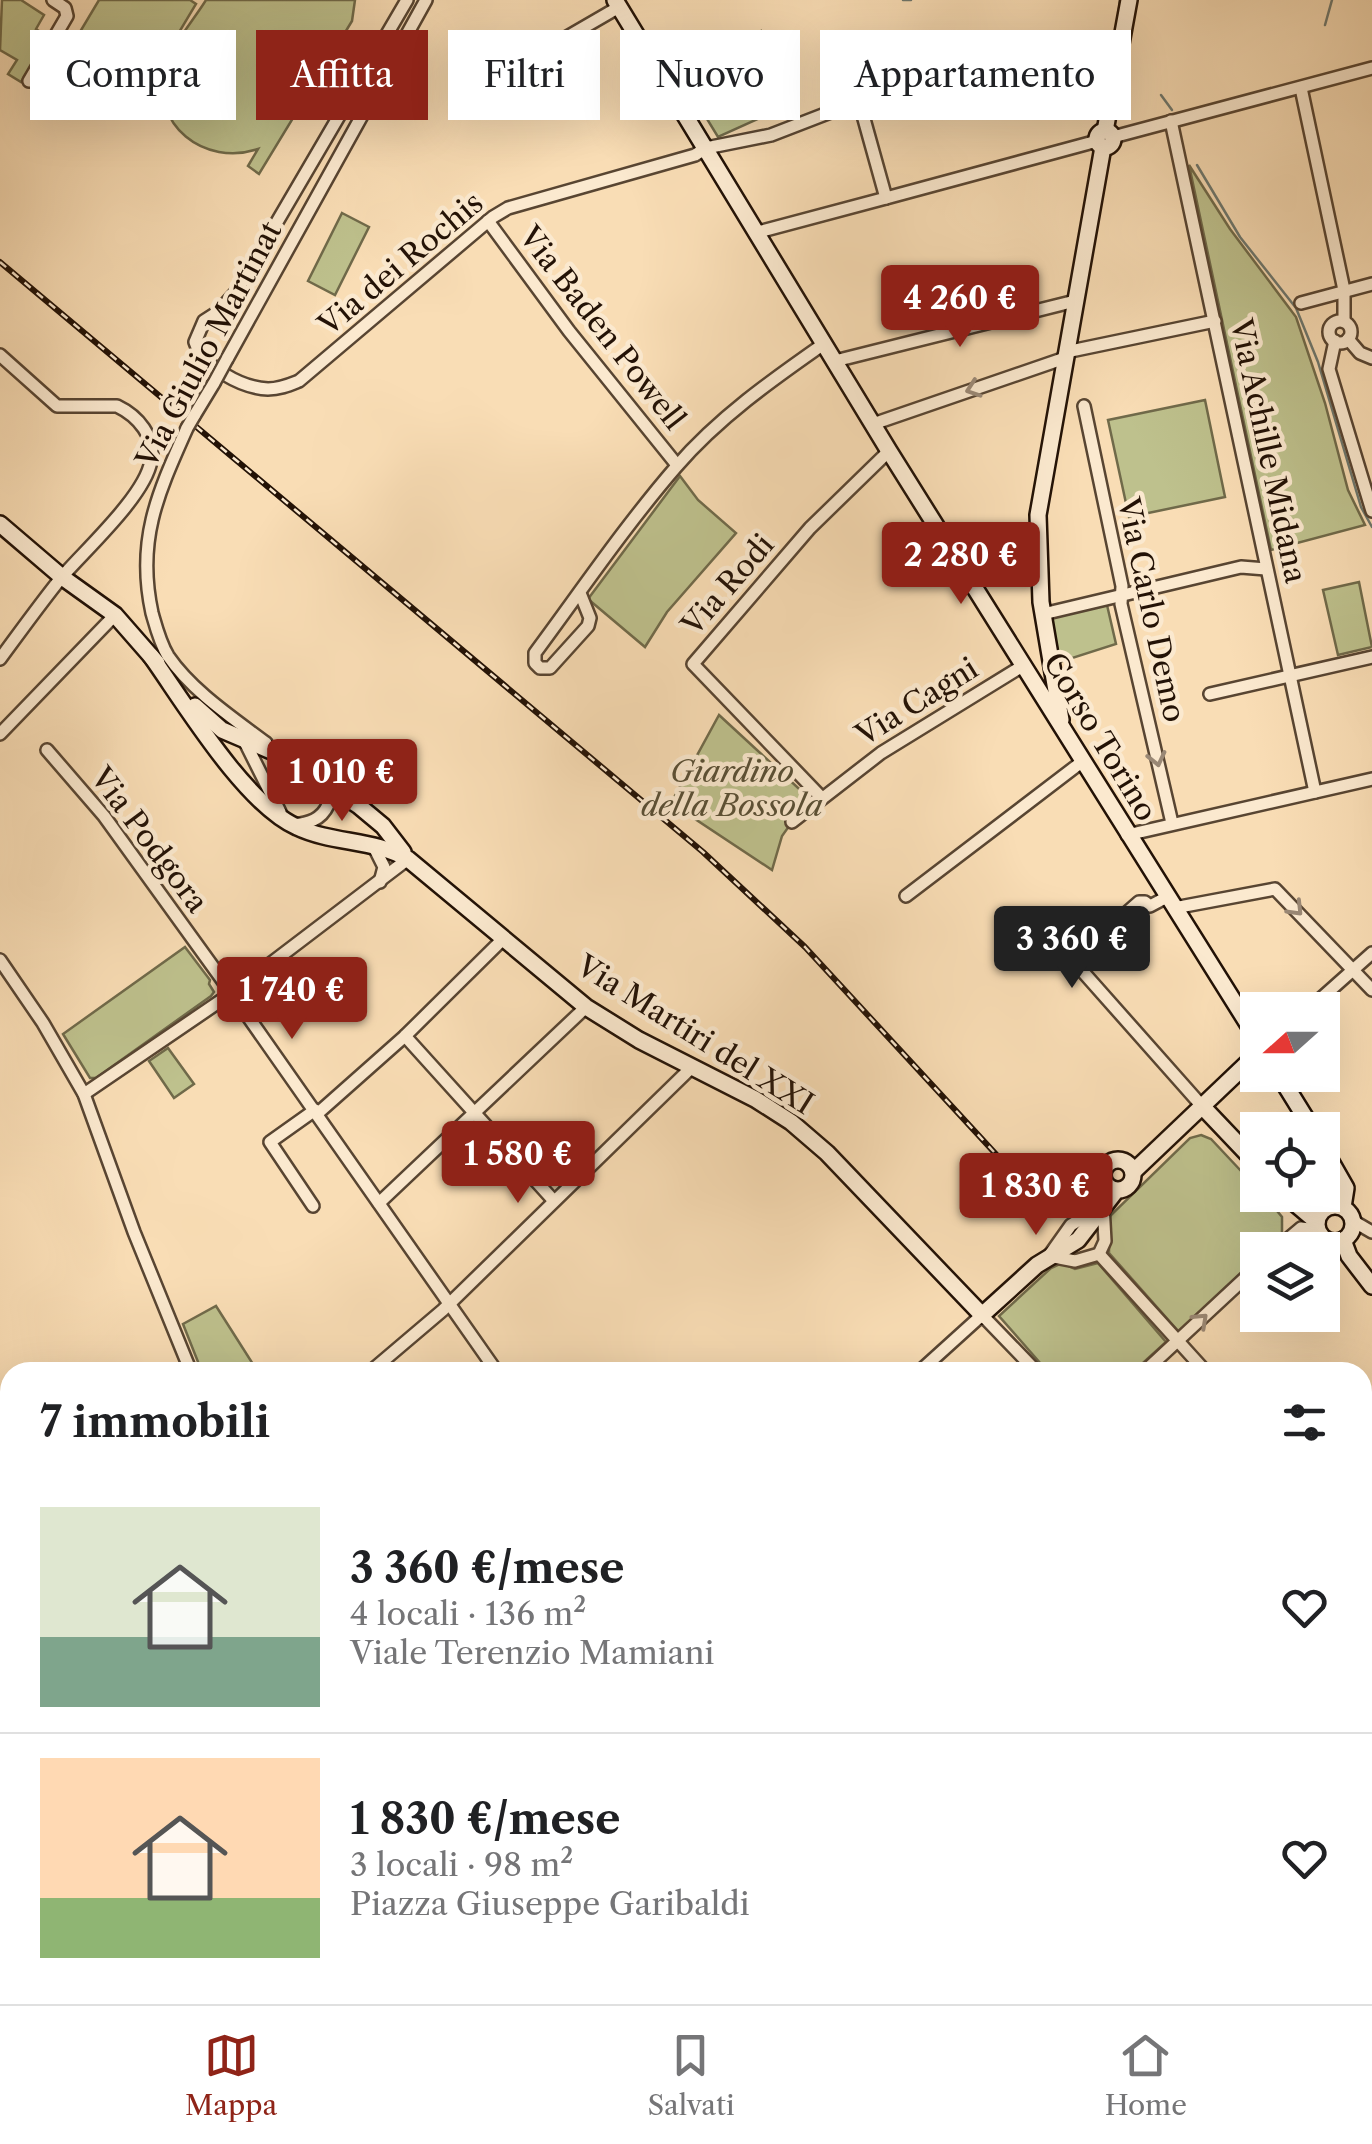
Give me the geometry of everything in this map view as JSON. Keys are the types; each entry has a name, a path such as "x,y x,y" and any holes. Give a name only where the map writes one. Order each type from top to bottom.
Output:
{"street":[{"path":"29,81 67,16 64,8 53,0"},
{"name":"Via dei Rochis","path":"407,0 236,292 199,327 195,342 208,364 255,387 283,388 300,381 508,208 695,155 706,148 771,135 859,102 886,198"},
{"name":"Via Giulio Martinat","path":"228,715 168,656 156,628 148,596 148,528 157,496 187,428 426,0"},
{"path":"1061,726 1043,614 1038,541 1040,502 1129,0"},
{"path":"576,30 617,4"},
{"name":"Corso Torino","path":"617,4 1240,1012"},
{"path":"758,232 1372,68"},
{"path":"1301,88 1344,290 1344,322 1351,329 1348,338"},
{"name":"Via Achille Midana","path":"1171,121 1315,792"},
{"name":"Via Baden Powell","path":"488,222 568,330 678,465"},
{"path":"1300,303 1372,284"},
{"path":"836,362 1075,301"},
{"path":"874,424 1066,355 1215,321"},
{"path":"1335,341 1330,336 1331,325 1344,322"},
{"path":"1335,341 1348,338"},
{"path":"1348,338 1360,353 1372,358"},
{"path":"1335,341 1329,368 1372,511"},
{"path":"580,593 590,618 588,626 550,668 540,668 534,660 535,653 580,593 678,465 757,390 824,343"},
{"path":"0,354 57,406 117,406 125,410 148,433 152,456 142,482 123,508 62,578 0,659"},
{"name":"Via Carlo Demo","path":"1084,406 1122,586 1120,596 1172,823"},
{"name":"Via Rodi","path":"820,797 693,664 810,528 890,451"},
{"name":"Via Martiri del XXI","path":"0,524 62,578 115,615 222,730 283,756"},
{"path":"1043,614 1241,567 1266,569"},
{"path":"0,734 115,615"},
{"name":"Via Martiri del XXI","path":"151,656 265,808 292,825 327,837 390,848 586,1006 638,1040 791,1122 827,1154 982,1315"},
{"path":"1210,694 1372,657"},
{"name":"Via Cagni","path":"792,822 881,753 1024,665"},
{"path":"228,715 245,741 271,798 292,825 306,824 324,814 328,806 321,782"},
{"name":"Via Martiri del XXI","path":"228,715 360,806 408,859"},
{"name":"Via Podgora","path":"47,750 104,816 490,1362"},
{"path":"906,896 1082,761"},
{"path":"1128,834 1372,779"},
{"path":"372,844 382,856 380,882"},
{"path":"84,1094 232,993 408,859"},
{"path":"1240,1146 1084,973 1078,961 1081,953 1139,902 1150,906 1275,890 1372,990"},
{"path":"313,1206 270,1142 316,1112 404,1036 502,940"},
{"path":"1329,992 1372,953"},
{"path":"2,966 84,1094 187,1362"},
{"path":"379,1203 586,1006"},
{"path":"404,1036 554,1200"},
{"path":"382,1362 450,1303 691,1068"},
{"path":"931,1362 1049,1256 1078,1240 1116,1190 1129,1186 1133,1172 1240,1070"},
{"path":"1116,1190 1104,1182 1103,1172 1109,1163 1124,1161 1133,1172"},
{"path":"1302,1212 1331,1242 1343,1240 1351,1232 1346,1188 1340,1178"},
{"path":"1103,1205 1102,1258 1196,1362"},
{"path":"1317,1226 1326,1208 1348,1214 1372,1232"},
{"path":"1295,1232 1317,1226"},
{"path":"1343,1240 1349,1256 1372,1286"},
{"path":"1049,1256 1074,1261 1102,1258"},
{"path":"1155,1362 1240,1283"},
{"path":"982,1315 1027,1362"}],"green space":[{"path":"2,0 21,0 44,15 37,30 30,30 30,68 21,82 8,74 17,60 0,50"},
{"path":"99,0 190,0 196,4 180,30 81,30"},
{"path":"206,0 355,0 347,30 256,30 256,120 292,120 259,174 248,166 258,149 219,152 201,146 174,123 172,120 236,120 236,30 186,30"},
{"path":"708,120 756,120 718,137"},
{"path":"1189,165 1230,229 1296,317 1325,403 1348,490 1365,525 1271,550"},
{"path":"342,213 369,227 335,295 308,281"},
{"path":"1205,400 1225,497 1129,517 1108,420"},
{"path":"680,476 698,500 736,533 667,612 645,647 588,599"},
{"path":"1359,582 1372,647 1338,655 1323,590"},
{"path":"1107,605 1116,644 1060,662 1051,618"},
{"name":"Giardino della Bossola","path":"719,715 809,798 782,836 772,870 671,803"},
{"path":"185,947 210,980 214,992 96,1078 90,1078 63,1034"},
{"path":"168,1048 194,1084 174,1098 149,1061"},
{"path":"1201,1135 1211,1139 1240,1170 1240,1212 1278,1212 1282,1217 1282,1232 1240,1232 1240,1274 1179,1332 1109,1253 1109,1217 1190,1138"},
{"path":"1062,1263 1075,1269 1098,1263 1166,1342 1144,1362 1039,1362 999,1316 1051,1268"},
{"path":"216,1306 252,1362 198,1362 183,1324"}],"waterway":[{"path":"903,0 911,0"},
{"path":"1119,9 1120,0"},
{"path":"1325,25 1332,0"},
{"path":"1161,95 1172,110"},
{"path":"1197,165 1240,237 1296,308 1318,362 1361,507 1372,527"}],"railway":[{"path":"0,262 703,852 805,947 1029,1190"}]}
